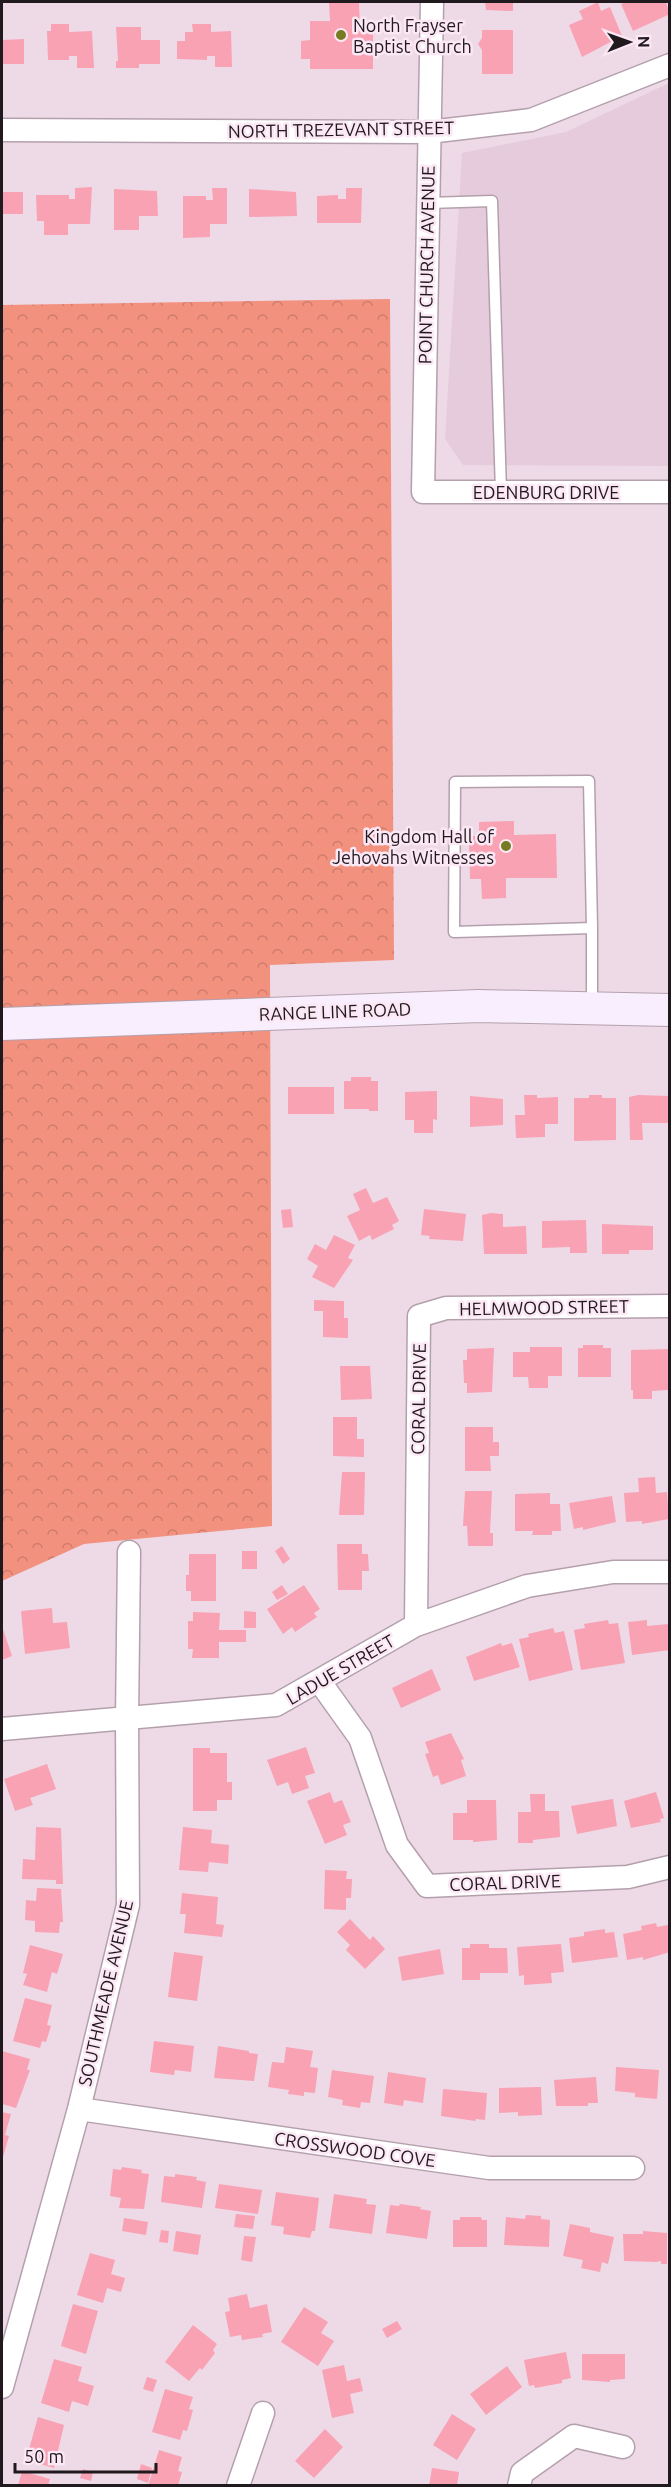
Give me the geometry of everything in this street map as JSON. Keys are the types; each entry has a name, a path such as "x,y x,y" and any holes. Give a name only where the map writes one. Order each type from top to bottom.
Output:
{"main road":[{"name":"RANGE LINE ROAD","path":"2,1024 479,1006 669,1010"}],"street":[{"name":"POINT CHURCH AVENUE","path":"423,492 432,2"},
{"name":"NORTH TREZEVANT STREET","path":"2,130 429,132 531,120 669,65"},
{"name":"EDENBURG DRIVE","path":"423,492 669,492"},
{"name":"HELMWOOD STREET","path":"419,1316 446,1308 669,1306"},
{"name":"CORAL DRIVE","path":"416,1625 419,1316"},
{"name":"SOUTHMEADE AVENUE","path":"2,2387 79,2109 128,1905 129,1552"},
{"name":"LADUE STREET","path":"2,1729 276,1706 416,1625 527,1586 613,1572 669,1572"},
{"name":"CORAL DRIVE","path":"320,1682 360,1738 398,1845 427,1886 628,1877 669,1867"},
{"name":"CROSSWOOD COVE","path":"79,2109 489,2168 633,2168"},
{"path":"238,2486 262,2413"},
{"path":"519,2486 522,2473 574,2436 623,2447"}],"lane":[{"path":"427,203 492,201 501,492"},
{"path":"592,928 454,932 454,782 589,780 592,928 592,1009"}],"shaded area":[{"path":"669,83 669,466 463,465 445,439 462,153 566,132"}],"green space":[{"path":"390,299 394,960 270,965 272,1526 84,1544 2,1581 2,305"}],"building":[{"name":"North Frayser Baptist Church","path":"329,2 359,2 360,31 373,30 373,69 310,69 310,59 301,59 301,41 310,40 310,21 330,21"},
{"path":"485,2 513,2 513,11 486,10"},
{"path":"598,2 601,11 610,7 622,36 582,57 569,25 583,19 579,11"},
{"path":"666,2 670,14 633,31 621,4"},
{"path":"51,24 69,24 69,32 92,31 94,68 77,68 77,56 69,56 69,60 48,60 47,31 51,31"},
{"path":"192,24 211,24 211,32 231,31 232,67 215,67 215,56 207,56 207,60 177,59 177,41 185,41 185,32 193,32"},
{"path":"116,27 141,27 141,40 160,40 160,64 139,64 139,68 116,68 116,61 118,61"},
{"path":"482,30 513,30 513,74 482,74 482,50 478,44 482,38"},
{"path":"24,39 24,64 2,64 2,40"},
{"path":"92,187 90,224 68,224 68,235 44,235 44,221 37,221 36,195 69,195 69,199 75,199 75,188"},
{"path":"212,188 227,188 227,224 210,224 210,237 183,238 183,196 206,196 206,200 213,200"},
{"path":"346,188 362,188 361,223 317,223 317,196 338,195 338,199 346,199"},
{"path":"114,189 157,191 158,216 139,216 139,230 114,230"},
{"path":"249,189 296,192 297,216 249,217"},
{"path":"2,192 23,192 23,214 2,214"},
{"path":"514,821 514,835 556,834 557,878 506,878 506,898 482,899 481,879 470,879 469,836 479,836 479,822"},
{"path":"351,1077 371,1077 371,1081 378,1081 378,1111 344,1109 344,1081 351,1081"},
{"path":"288,1087 334,1087 334,1114 288,1114"},
{"path":"437,1091 437,1120 433,1119 433,1133 414,1133 414,1120 405,1120 405,1092"},
{"path":"524,1095 537,1095 537,1098 558,1097 558,1124 545,1124 545,1137 516,1138 515,1115 525,1115"},
{"path":"589,1095 616,1098 616,1140 574,1141 574,1098 589,1098"},
{"path":"470,1096 503,1099 503,1125 470,1127"},
{"path":"670,1096 670,1123 642,1123 643,1140 630,1140 629,1097"},
{"path":"366,1188 373,1203 387,1197 399,1221 392,1225 394,1229 372,1240 370,1235 359,1241 347,1216 360,1210 353,1194"},
{"path":"291,1209 293,1227 283,1228 281,1210"},
{"path":"424,1209 466,1214 463,1241 429,1239 430,1236 421,1235"},
{"path":"503,1214 503,1227 526,1226 527,1254 484,1254 482,1215"},
{"path":"586,1220 587,1253 570,1253 570,1247 542,1248 542,1221"},
{"path":"602,1224 653,1226 653,1250 629,1250 629,1254 602,1254"},
{"path":"334,1235 355,1245 348,1258 353,1260 334,1288 312,1277 318,1266 307,1259 315,1244 326,1250"},
{"path":"314,1300 344,1301 344,1318 348,1318 348,1338 323,1337 323,1311 314,1311"},
{"path":"583,1345 603,1345 603,1348 611,1348 611,1377 578,1377 578,1348 583,1348"},
{"path":"530,1347 562,1347 562,1376 548,1376 548,1388 529,1388 528,1377 513,1377 513,1352 530,1352"},
{"path":"494,1348 492,1392 467,1393 463,1360 467,1360 467,1349"},
{"path":"670,1349 668,1390 652,1391 652,1399 633,1399 631,1350"},
{"path":"340,1366 370,1366 372,1399 341,1400"},
{"path":"333,1417 357,1417 357,1439 364,1439 364,1457 333,1456"},
{"path":"465,1427 493,1427 493,1442 499,1442 499,1456 490,1456 491,1471 465,1471"},
{"path":"342,1472 365,1472 364,1515 339,1515"},
{"path":"655,1477 656,1493 667,1492 669,1519 642,1524 642,1521 626,1522 624,1493 639,1492 638,1478"},
{"path":"465,1491 492,1491 490,1533 493,1533 493,1546 468,1546 467,1526 463,1526"},
{"path":"550,1493 550,1504 560,1504 561,1531 552,1531 552,1535 532,1535 533,1531 515,1531 515,1494"},
{"path":"612,1496 616,1522 583,1530 583,1527 574,1529 569,1503"},
{"path":"337,1544 362,1544 362,1554 368,1554 369,1571 362,1571 362,1590 338,1590"},
{"path":"282,1546 290,1559 283,1564 275,1551"},
{"path":"242,1551 257,1551 257,1569 242,1569"},
{"path":"189,1554 216,1554 216,1601 191,1601 191,1591 186,1591"},
{"path":"282,1585 288,1594 277,1600 272,1592"},
{"path":"304,1585 320,1609 314,1613 317,1617 295,1632 292,1627 283,1634 267,1609"},
{"path":"52,1608 53,1623 67,1622 70,1648 25,1654 21,1611"},
{"path":"244,1611 256,1612 256,1628 244,1628"},
{"path":"193,1612 220,1613 219,1630 246,1630 246,1642 219,1642 219,1658 192,1658 193,1649 188,1649 188,1621 193,1621"},
{"path":"608,1620 609,1624 618,1623 625,1663 581,1670 574,1630 585,1628 584,1624"},
{"path":"647,1620 647,1626 669,1624 670,1650 632,1655 628,1622"},
{"path":"2,1626 12,1656 2,1660"},
{"path":"553,1628 555,1633 564,1631 573,1670 529,1681 519,1639 529,1637 528,1634"},
{"path":"501,1643 502,1646 512,1643 520,1667 474,1681 466,1657"},
{"path":"432,1669 441,1690 401,1708 392,1688"},
{"path":"451,1733 464,1759 461,1760 466,1776 441,1785 438,1775 433,1777 425,1754 429,1753 425,1742"},
{"path":"306,1747 315,1773 305,1776 309,1788 292,1794 288,1782 277,1786 267,1760"},
{"path":"193,1748 210,1748 210,1753 227,1753 227,1782 232,1782 232,1800 217,1800 217,1811 193,1811"},
{"path":"47,1764 56,1789 30,1798 33,1805 15,1811 4,1779"},
{"path":"330,1792 334,1803 342,1800 351,1822 343,1825 347,1835 325,1844 307,1801"},
{"path":"656,1792 664,1818 660,1819 661,1822 631,1828 624,1801"},
{"path":"530,1794 545,1794 545,1811 559,1811 560,1837 533,1840 533,1843 518,1843 518,1812 531,1812"},
{"path":"613,1799 617,1826 577,1834 571,1806"},
{"path":"467,1800 496,1800 497,1840 473,1842 473,1840 453,1840 453,1813 467,1813"},
{"path":"36,1827 61,1828 63,1884 56,1884 56,1880 22,1879 23,1859 35,1860"},
{"path":"183,1827 212,1830 211,1843 229,1845 228,1864 209,1862 208,1872 179,1870"},
{"path":"325,1870 347,1871 346,1879 352,1879 351,1898 346,1898 346,1910 324,1909"},
{"path":"37,1888 61,1889 63,1922 60,1922 59,1933 35,1932 35,1921 25,1920 26,1900 36,1901"},
{"path":"182,1893 218,1897 216,1924 224,1925 222,1937 184,1933 186,1914 180,1914"},
{"path":"350,1919 370,1940 373,1936 385,1949 365,1969 346,1950 350,1945 337,1932"},
{"path":"656,1923 657,1927 668,1925 670,1952 643,1960 643,1957 627,1960 623,1934 642,1930 641,1926"},
{"path":"605,1929 605,1933 614,1932 618,1957 572,1963 569,1938 584,1936 584,1932"},
{"path":"470,1944 489,1944 489,1948 507,1948 508,1973 480,1973 480,1980 462,1980 462,1948 470,1948"},
{"path":"561,1944 564,1972 551,1973 552,1983 524,1985 524,1975 519,1976 517,1947"},
{"path":"30,1945 63,1954 57,1974 52,1972 47,1992 23,1985 27,1974 23,1973"},
{"path":"440,1949 444,1974 402,1981 398,1957"},
{"path":"174,1952 203,1956 197,2001 168,1997"},
{"path":"25,1998 52,2005 47,2025 51,2026 46,2042 42,2041 40,2048 13,2041"},
{"path":"154,2041 194,2046 191,2072 175,2070 174,2075 150,2072"},
{"path":"218,2046 258,2054 254,2081 214,2078"},
{"path":"286,2047 313,2051 310,2067 318,2068 315,2093 304,2092 304,2096 288,2094 289,2090 268,2087 272,2062 284,2063"},
{"path":"2,2051 30,2059 27,2070 30,2070 16,2108 2,2104"},
{"path":"616,2067 659,2070 657,2099 635,2097 635,2093 615,2091"},
{"path":"332,2070 374,2076 370,2103 361,2102 360,2108 342,2105 343,2100 328,2097"},
{"path":"388,2072 426,2078 423,2103 404,2100 403,2106 384,2103"},
{"path":"596,2077 598,2103 588,2103 588,2106 556,2106 554,2080"},
{"path":"541,2087 542,2115 518,2116 518,2112 499,2113 499,2088"},
{"path":"443,2089 487,2093 485,2120 476,2119 475,2121 441,2116"},
{"path":"2,2112 11,2114 5,2135 9,2136 2,2161"},
{"path":"122,2167 142,2170 141,2173 149,2174 144,2209 119,2208 121,2198 110,2196 113,2169 121,2170"},
{"path":"175,2174 197,2177 196,2180 206,2182 202,2208 161,2202 164,2176 175,2177"},
{"path":"219,2184 262,2190 258,2214 215,2208"},
{"path":"276,2192 319,2198 315,2231 312,2231 310,2238 283,2234 284,2227 271,2225"},
{"path":"334,2194 367,2199 366,2204 376,2205 372,2234 329,2228"},
{"path":"400,2204 431,2211 427,2239 386,2233 390,2205 399,2206"},
{"path":"236,2214 255,2216 253,2229 234,2227"},
{"path":"526,2215 541,2216 541,2219 550,2220 549,2247 504,2245 506,2217 525,2219"},
{"path":"460,2217 481,2217 482,2220 487,2220 487,2247 453,2247 453,2220 460,2220"},
{"path":"124,2218 148,2222 146,2235 122,2231"},
{"path":"570,2224 590,2228 590,2232 614,2237 608,2264 602,2262 600,2272 581,2268 583,2260 563,2256"},
{"path":"161,2230 169,2231 168,2243 159,2242"},
{"path":"176,2231 201,2235 198,2255 173,2251"},
{"path":"643,2231 667,2233 667,2264 661,2264 661,2261 624,2261 623,2234 643,2234"},
{"path":"244,2236 256,2237 252,2262 241,2260"},
{"path":"90,2253 115,2260 111,2274 125,2278 121,2292 107,2288 103,2303 77,2295"},
{"path":"247,2294 250,2308 267,2304 272,2332 262,2334 263,2337 242,2340 241,2335 230,2337 225,2312 230,2311 228,2298"},
{"path":"73,2304 98,2311 86,2354 61,2346"},
{"path":"304,2307 328,2322 321,2333 334,2341 318,2366 281,2342"},
{"path":"397,2321 402,2329 387,2338 382,2329"},
{"path":"193,2325 217,2344 213,2350 215,2353 202,2370 200,2368 189,2381 165,2362"},
{"path":"566,2352 571,2378 562,2380 562,2383 535,2388 534,2385 529,2386 524,2360"},
{"path":"582,2354 625,2354 625,2379 610,2380 610,2382 582,2380"},
{"path":"54,2359 82,2367 78,2381 94,2386 88,2406 72,2401 69,2412 41,2403"},
{"path":"344,2365 347,2381 360,2378 363,2391 350,2394 354,2413 332,2418 322,2370"},
{"path":"507,2366 522,2387 486,2415 470,2394"},
{"path":"147,2377 157,2380 153,2392 143,2389"},
{"path":"165,2389 193,2397 189,2409 193,2410 187,2431 183,2430 180,2440 152,2432"},
{"path":"452,2414 476,2429 457,2460 433,2445"},
{"path":"38,2417 64,2425 54,2468 26,2460"},
{"path":"325,2429 343,2447 314,2478 295,2461"},
{"path":"159,2450 182,2457 178,2471 182,2472 178,2486 148,2486"},
{"path":"141,2464 152,2468 148,2483 137,2479"},
{"path":"432,2468 459,2472 457,2486 429,2486"},
{"path":"83,2469 93,2472 91,2481 80,2478"},
{"path":"22,2471 50,2479 48,2486 18,2486"}],"place":[{"name":"North Frayser Baptist Church","path":"341,35"},
{"name":"Kingdom Hall of Jehovahs Witnesses","path":"506,846"}]}
